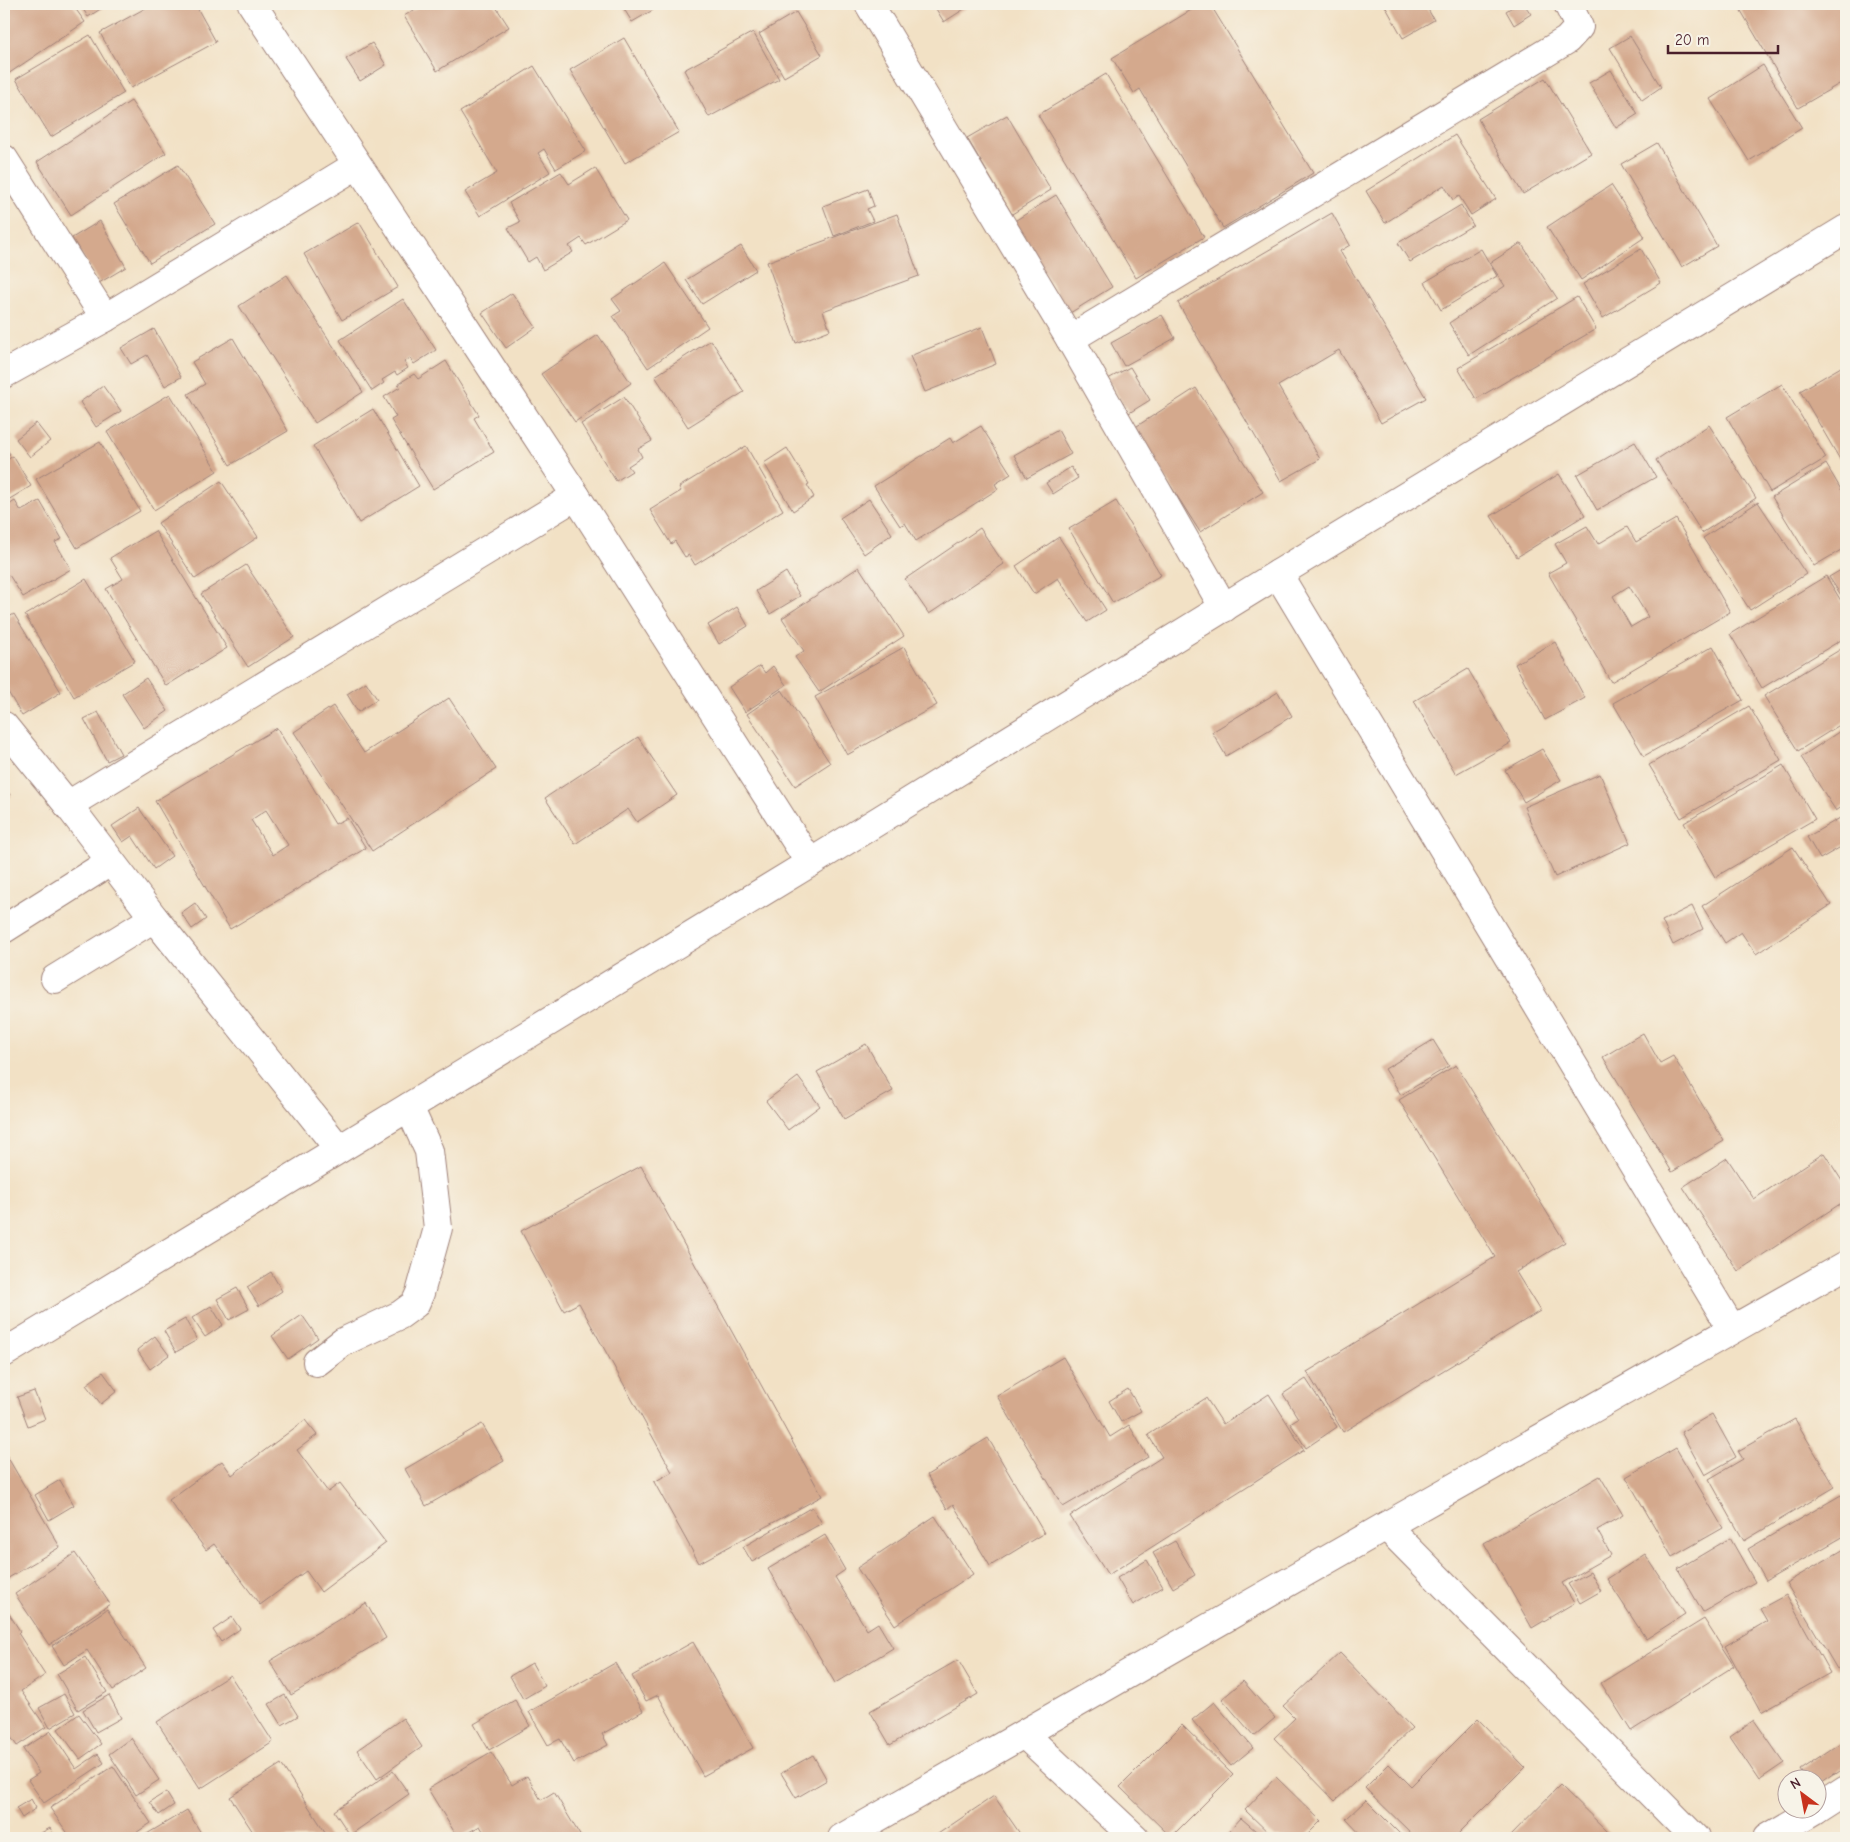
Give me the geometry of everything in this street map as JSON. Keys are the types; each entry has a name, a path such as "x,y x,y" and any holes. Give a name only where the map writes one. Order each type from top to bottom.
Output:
{"street":[{"path":"252,4 576,496 810,863"},
{"path":"869,4 1070,339 1224,608"},
{"path":"1070,339 1567,40 1579,27 1568,4"},
{"path":"4,159 105,318"},
{"path":"4,374 105,318 357,165"},
{"path":"4,1353 810,863 1278,574 1846,230"},
{"path":"68,805 576,496"},
{"path":"1278,574 1732,1329"},
{"path":"4,726 68,805 154,918 340,1148"},
{"path":"4,929 110,862"},
{"path":"55,979 154,918"},
{"path":"317,1362 343,1342 400,1315 415,1304 420,1293 438,1228 429,1151 409,1107"},
{"path":"842,1838 1846,1265"},
{"path":"1386,1526 1695,1838"},
{"path":"1024,1734 1134,1838"},
{"path":"1828,1801 1846,1790"},
{"path":"1768,1838 1798,1820"}],"building":[{"path":"4,4 72,4 85,22 8,74 4,68"},
{"path":"80,4 108,4 88,17"},
{"path":"153,4 195,4 216,42 131,88 100,33"},
{"path":"424,4 494,4 509,27 437,71 404,16"},
{"path":"621,4 650,4 653,10 632,22"},
{"path":"933,4 972,4 944,22"},
{"path":"1201,4 1210,4 1313,173 1223,228 1140,89 1134,93 1112,58"},
{"path":"1384,4 1425,4 1434,20 1403,38"},
{"path":"1517,4 1524,4 1531,14 1514,25 1506,11"},
{"path":"1737,4 1846,4 1846,80 1798,108"},
{"path":"796,12 822,55 784,77 759,34"},
{"path":"753,32 779,79 709,117 684,70"},
{"path":"90,35 124,93 51,137 16,79"},
{"path":"1630,36 1661,87 1642,100 1610,48"},
{"path":"624,38 679,132 625,163 570,70"},
{"path":"372,43 386,65 360,81 346,59"},
{"path":"1763,65 1802,128 1749,161 1710,99"},
{"path":"534,66 586,151 556,169 544,149 538,153 550,172 480,216 465,192 497,173 460,112"},
{"path":"1611,70 1638,114 1616,128 1589,83"},
{"path":"1106,74 1204,237 1136,278 1038,115"},
{"path":"1545,78 1591,153 1523,194 1478,119"},
{"path":"131,101 166,153 71,215 37,162"},
{"path":"1007,115 1051,190 1012,214 967,138"},
{"path":"1455,135 1496,199 1471,215 1459,196 1453,200 1444,185 1385,223 1366,191"},
{"path":"1657,143 1717,246 1682,267 1621,164"},
{"path":"178,165 215,224 150,263 114,204"},
{"path":"595,168 627,220 586,245 581,238 569,246 573,252 543,270 536,257 528,262 508,228 520,222 509,203 561,172 569,184"},
{"path":"1611,185 1645,237 1581,280 1547,227"},
{"path":"868,189 874,206 867,209 873,221 834,236 823,206"},
{"path":"1056,195 1112,287 1070,313 1013,222"},
{"path":"1461,205 1473,225 1410,262 1398,243"},
{"path":"1332,213 1350,245 1340,251 1426,398 1381,423 1339,350 1278,386 1320,459 1281,481 1178,303"},
{"path":"897,214 919,276 823,311 830,330 796,343 767,262"},
{"path":"100,221 126,267 99,283 72,238"},
{"path":"359,222 398,287 342,320 304,254"},
{"path":"1521,243 1557,298 1469,355 1449,323 1505,286 1490,263"},
{"path":"741,246 756,270 702,304 686,280"},
{"path":"1481,249 1497,276 1441,310 1425,282"},
{"path":"1641,249 1661,283 1603,318 1583,284"},
{"path":"665,263 708,327 648,368 613,316 621,311 612,299"},
{"path":"287,275 363,392 315,423 239,306"},
{"path":"512,293 536,327 506,348 482,313"},
{"path":"1577,297 1596,329 1476,399 1458,368"},
{"path":"403,299 436,350 414,364 410,358 404,362 408,368 397,375 395,372 382,380 384,383 372,391 340,340"},
{"path":"1162,315 1175,338 1124,366 1111,343"},
{"path":"982,327 996,364 925,392 910,356"},
{"path":"154,329 181,377 165,386 147,355 131,364 121,348"},
{"path":"598,335 631,383 575,422 541,374"},
{"path":"233,338 288,431 230,465 188,394 205,384 192,362"},
{"path":"711,340 744,392 688,427 655,376"},
{"path":"446,361 479,415 474,418 494,452 433,489 391,420 396,417 384,397 400,387 398,384 414,374 418,379"},
{"path":"1846,364 1846,460 1842,463 1800,391"},
{"path":"1130,367 1150,400 1129,413 1108,379"},
{"path":"1782,384 1826,458 1770,492 1727,417"},
{"path":"103,386 121,411 96,427 80,402"},
{"path":"1196,388 1263,492 1200,532 1134,428"},
{"path":"170,394 217,471 154,510 107,432"},
{"path":"624,397 652,441 638,449 642,457 628,466 632,471 616,481 581,424"},
{"path":"373,409 419,486 359,523 313,446"},
{"path":"36,423 50,441 30,457 16,439"},
{"path":"1709,425 1756,498 1702,533 1656,460"},
{"path":"981,426 1011,474 995,484 998,489 916,541 905,523 900,526 874,486 950,438 953,443"},
{"path":"1058,430 1071,454 1027,478 1014,455"},
{"path":"100,442 140,511 77,548 36,479"},
{"path":"1635,442 1656,477 1597,510 1577,475"},
{"path":"4,445 10,454 4,458"},
{"path":"746,446 783,510 695,565 689,555 685,557 675,541 671,544 650,510 681,491 679,487"},
{"path":"787,448 809,484 807,485 814,497 793,511 764,463"},
{"path":"13,456 31,486 8,500 4,494 4,462"},
{"path":"1826,464 1846,498 1846,547 1814,566 1772,497"},
{"path":"1071,467 1078,478 1053,494 1046,483"},
{"path":"1559,474 1585,515 1517,557 1491,516"},
{"path":"221,481 258,537 195,579 158,523"},
{"path":"869,499 892,534 864,554 840,518"},
{"path":"15,501 21,511 40,501 62,539 55,542 71,569 23,597 9,575 4,578 4,508"},
{"path":"1116,501 1161,575 1113,603 1069,529"},
{"path":"1758,502 1806,574 1750,610 1703,538"},
{"path":"1676,519 1730,612 1611,682 1548,573 1566,563 1555,544 1587,526 1598,544 1627,527 1636,542","holes":["1629,586 1648,617 1631,627 1613,596"]},
{"path":"980,528 1004,564 929,614 905,579"},
{"path":"155,531 227,648 166,686 106,589 123,579 110,558"},
{"path":"1059,537 1106,610 1087,622 1058,578 1034,594 1016,566"},
{"path":"246,565 294,637 248,667 201,594"},
{"path":"859,567 904,636 819,692 795,657 804,651 782,618"},
{"path":"1846,567 1846,591 1841,595 1829,577"},
{"path":"786,572 800,596 770,614 756,591"},
{"path":"1826,576 1846,609 1846,637 1762,688 1730,634"},
{"path":"86,579 135,661 74,697 25,615"},
{"path":"737,607 748,626 719,644 708,625"},
{"path":"14,614 61,692 22,716 4,685 4,620"},
{"path":"1555,642 1585,698 1545,720 1515,664"},
{"path":"1713,646 1743,700 1644,756 1613,703"},
{"path":"1846,646 1846,721 1798,751 1764,696"},
{"path":"904,647 937,705 847,755 815,697"},
{"path":"760,666 765,673 773,666 786,685 745,712 729,687"},
{"path":"1468,669 1511,743 1456,774 1414,701"},
{"path":"146,678 168,711 144,728 122,694"},
{"path":"366,682 377,699 358,712 347,694"},
{"path":"782,690 830,763 795,786 747,714"},
{"path":"1278,692 1292,716 1226,756 1212,732"},
{"path":"449,698 496,769 372,851 294,732 333,706 364,753"},
{"path":"1749,706 1781,760 1681,818 1649,765"},
{"path":"98,712 121,754 107,761 84,719"},
{"path":"1846,727 1846,804 1836,811 1801,757"},
{"path":"277,728 335,824 347,818 366,848 230,929 155,801","holes":["266,810 288,845 273,855 251,820"]},
{"path":"638,737 677,795 637,822 628,809 575,844 545,798"},
{"path":"1542,749 1561,780 1524,802 1505,770"},
{"path":"1783,765 1815,819 1715,877 1684,823"},
{"path":"1600,774 1630,843 1555,877 1524,807"},
{"path":"4,787 11,796 4,802"},
{"path":"139,808 172,856 154,869 132,836 123,842 112,826"},
{"path":"1840,818 1846,829 1846,844 1820,859 1807,837"},
{"path":"1793,847 1831,905 1756,954 1741,932 1725,943 1702,906"},
{"path":"195,903 206,919 192,929 181,913"},
{"path":"1692,906 1703,929 1673,945 1662,921"},
{"path":"1643,1033 1660,1063 1673,1056 1724,1141 1672,1172 1603,1057"},
{"path":"1433,1040 1449,1066 1401,1095 1385,1069"},
{"path":"866,1044 893,1091 844,1119 817,1072"},
{"path":"1456,1065 1565,1242 1516,1272 1540,1311 1343,1432 1307,1372 1495,1257 1399,1100"},
{"path":"798,1077 820,1106 788,1130 766,1101"},
{"path":"1824,1153 1846,1187 1846,1200 1738,1271 1683,1187 1727,1158 1754,1199"},
{"path":"641,1166 822,1496 699,1563 654,1482 672,1472 579,1303 564,1311 521,1231"},
{"path":"271,1272 282,1291 259,1306 247,1287"},
{"path":"237,1288 249,1309 229,1320 217,1299"},
{"path":"211,1306 223,1325 205,1337 192,1318"},
{"path":"302,1315 318,1338 288,1359 272,1336"},
{"path":"185,1319 197,1340 176,1352 164,1331"},
{"path":"155,1336 169,1355 150,1369 137,1350"},
{"path":"1063,1357 1110,1437 1129,1425 1148,1457 1063,1507 997,1396"},
{"path":"103,1372 117,1391 101,1404 86,1385"},
{"path":"1306,1379 1337,1427 1306,1448 1290,1423 1298,1418 1283,1394"},
{"path":"1128,1389 1141,1411 1121,1422 1109,1401"},
{"path":"34,1391 45,1419 28,1426 17,1397"},
{"path":"1269,1394 1304,1450 1108,1575 1070,1516 1162,1457 1148,1435 1206,1398 1223,1424"},
{"path":"1712,1414 1736,1457 1705,1475 1681,1432"},
{"path":"1795,1419 1835,1487 1744,1541 1709,1479 1743,1459 1738,1451"},
{"path":"305,1420 317,1435 297,1450 328,1492 340,1483 386,1543 321,1592 306,1571 260,1605 214,1544 206,1550 169,1500 222,1461 232,1475"},
{"path":"482,1424 504,1461 426,1506 405,1469"},
{"path":"988,1438 1044,1533 990,1566 953,1504 947,1509 927,1475"},
{"path":"1676,1448 1723,1528 1672,1557 1626,1477"},
{"path":"4,1451 60,1547 5,1580 4,1577"},
{"path":"1600,1476 1623,1515 1597,1530 1611,1555 1562,1583 1574,1603 1532,1628 1484,1543"},
{"path":"60,1480 74,1505 49,1520 35,1495"},
{"path":"1841,1495 1846,1504 1846,1535 1766,1581 1748,1549"},
{"path":"812,1507 822,1523 752,1562 743,1547"},
{"path":"935,1516 973,1574 895,1625 857,1568"},
{"path":"825,1535 845,1570 835,1577 867,1630 878,1623 893,1648 835,1683 768,1569"},
{"path":"1730,1538 1755,1582 1703,1612 1678,1569"},
{"path":"1175,1541 1195,1575 1173,1588 1153,1553"},
{"path":"1846,1548 1846,1664 1837,1669 1786,1583"},
{"path":"75,1553 110,1604 49,1645 15,1594"},
{"path":"1645,1554 1685,1614 1646,1639 1607,1579"},
{"path":"1147,1560 1163,1587 1133,1605 1117,1578"},
{"path":"1590,1572 1601,1591 1580,1603 1568,1584"},
{"path":"1786,1595 1830,1673 1761,1712 1725,1646 1767,1621 1760,1609"},
{"path":"366,1603 386,1638 291,1695 270,1661"},
{"path":"4,1606 20,1631 18,1633 45,1675 21,1691 46,1727 17,1746 4,1727"},
{"path":"107,1609 146,1668 113,1690 87,1650 64,1665 52,1646"},
{"path":"232,1617 240,1629 221,1642 213,1630"},
{"path":"1704,1619 1734,1666 1631,1731 1601,1683"},
{"path":"693,1642 753,1748 703,1776 658,1695 646,1701 632,1676"},
{"path":"1340,1653 1412,1728 1335,1801 1274,1738 1295,1718 1283,1706"},
{"path":"85,1657 107,1692 78,1710 57,1674"},
{"path":"958,1660 978,1694 890,1745 870,1711"},
{"path":"532,1663 545,1686 523,1699 510,1676"},
{"path":"615,1663 643,1711 602,1734 608,1745 574,1763 560,1739 548,1745 529,1712"},
{"path":"230,1675 273,1742 200,1789 157,1722"},
{"path":"1243,1681 1275,1718 1254,1736 1222,1699"},
{"path":"64,1694 75,1713 50,1728 39,1708"},
{"path":"109,1695 121,1718 96,1732 83,1710"},
{"path":"285,1695 298,1716 282,1725 269,1704"},
{"path":"515,1700 530,1726 489,1750 474,1724"},
{"path":"1214,1702 1253,1748 1231,1766 1192,1720"},
{"path":"79,1714 101,1744 80,1759 58,1729"},
{"path":"403,1718 422,1747 377,1779 357,1750"},
{"path":"1478,1719 1525,1767 1454,1838 1416,1838 1365,1788 1389,1764 1411,1786"},
{"path":"1754,1720 1784,1763 1759,1780 1730,1737"},
{"path":"1182,1725 1233,1775 1171,1837 1120,1787"},
{"path":"51,1731 76,1769 98,1754 104,1763 44,1803 28,1780 39,1773 23,1749"},
{"path":"131,1738 159,1780 136,1795 109,1754"},
{"path":"1846,1739 1846,1766 1828,1778 1828,1770 1800,1770"},
{"path":"491,1752 512,1785 527,1776 541,1800 554,1792 581,1837 487,1838 480,1826 458,1838 428,1789"},
{"path":"813,1755 827,1780 796,1798 781,1773"},
{"path":"281,1764 329,1838 257,1838 230,1797"},
{"path":"113,1766 151,1823 128,1838 71,1838 50,1808"},
{"path":"393,1771 409,1794 350,1835 334,1811"},
{"path":"1276,1777 1321,1821 1304,1838 1274,1838 1245,1810"},
{"path":"1560,1785 1610,1834 1606,1838 1508,1838"},
{"path":"166,1792 174,1805 159,1815 150,1802"},
{"path":"994,1796 1023,1838 932,1838"},
{"path":"31,1799 36,1808 22,1818 16,1808"},
{"path":"1366,1800 1404,1838 1364,1838 1346,1819"},
{"path":"187,1810 204,1838 140,1838"},
{"path":"1241,1818 1264,1838 1225,1838"},
{"path":"50,1828 56,1838 32,1838"}]}
